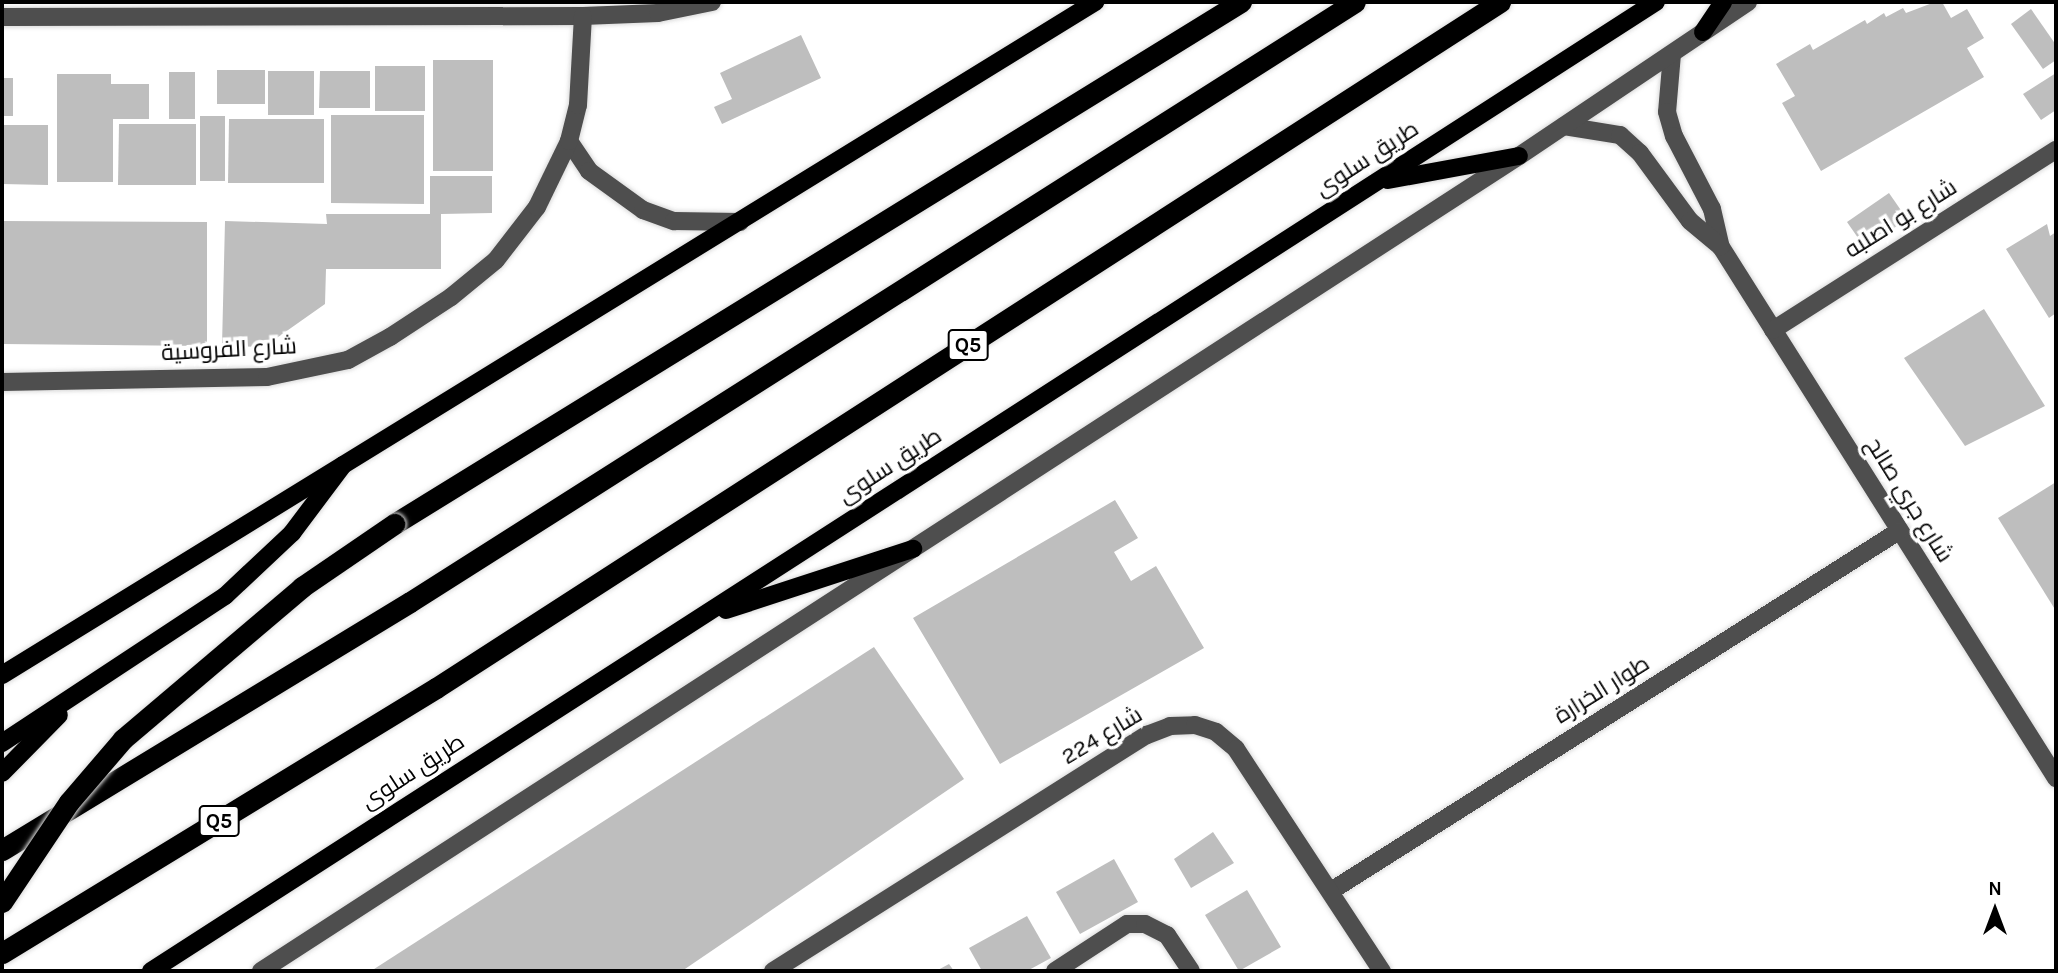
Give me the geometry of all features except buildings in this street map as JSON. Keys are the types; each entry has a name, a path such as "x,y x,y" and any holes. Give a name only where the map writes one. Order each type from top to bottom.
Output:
{"highway":[{"path":"2,902 69,802 123,740 302,587 394,524 1241,2"},
{"path":"2,850 410,601 1355,2"},
{"name":"Q5","path":"2,953 436,688 1500,2"}],"main road":[{"path":"2,675 1095,2"},
{"name":"طريق سلوى","path":"150,971 1382,181 1656,2"},
{"path":"1703,32 1723,2"},
{"path":"1382,181 1519,156"},
{"path":"2,743 234,589 292,533 348,460"},
{"path":"702,618 913,549"},
{"path":"2,773 82,692"}],"street":[{"path":"2,17 42,9 583,16 712,2"},
{"path":"261,971 1519,156 1748,2"},
{"name":"شارع الفروسية","path":"2,382 267,377 348,360 451,297 496,260 537,207 569,141 578,105 583,16"},
{"name":"شارع جري صالح","path":"1672,54 1667,112 1674,136 1712,209 1721,247"},
{"name":"شارع جري صالح","path":"1564,126 1620,135 1640,153 1690,221 1721,247 2056,778"},
{"path":"569,141 589,171 643,210 707,225 740,222"},
{"name":"شارع بو اصلبه","path":"1773,330 2056,150"},
{"name":"طوار الخرارة","path":"1331,891 1899,531"},
{"name":"شارع 224","path":"773,971 1147,735 1170,726 1195,725 1216,732 1236,749 1382,971"},
{"path":"1055,971 1127,924 1145,924 1167,935 1191,971"}]}
